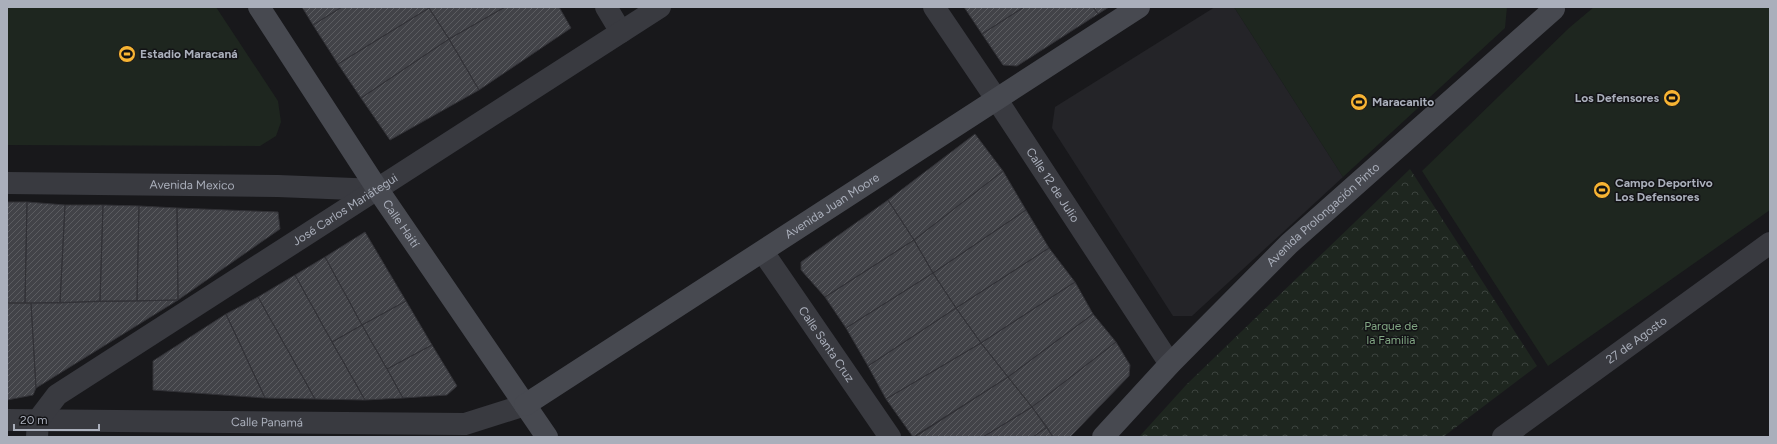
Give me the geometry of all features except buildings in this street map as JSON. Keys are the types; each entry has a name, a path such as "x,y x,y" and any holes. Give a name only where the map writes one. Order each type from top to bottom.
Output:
{"street":[{"name":"Calle Haití","path":"259,7 378,190 547,437"},
{"path":"606,7 621,32"},
{"name":"José Carlos Mariátegui","path":"37,429 57,395 378,190 660,7"},
{"name":"Calle 12 de Julio","path":"934,7 998,100 1170,364"},
{"name":"Avenida Juan Moore","path":"525,405 998,100 1139,7"},
{"name":"Avenida Prolongación Pinto","path":"1102,437 1170,364 1289,244 1555,8"},
{"name":"Avenida Mexico","path":"7,182 278,186 378,190"},
{"name":"27 de Agosto","path":"1503,437 1770,243"},
{"name":"Calle Santa Cruz","path":"763,252 890,437"},
{"name":"Calle Panamá","path":"7,420 37,429 465,424 525,405"}],"shaded area":[{"path":"1215,7 1234,7 1343,177 1192,316 1173,316 1052,128 1055,107"}],"green space":[{"name":"Estadio Maracaná","path":"7,7 216,7 278,101 281,122 276,136 260,146 7,145"},
{"name":"Maracanito","path":"1234,7 1507,7 1505,28 1343,177"},
{"name":"Los Defensores","path":"1594,7 1770,7 1770,210 1548,366 1422,171 1569,28"},
{"name":"Parque de la Familia","path":"1410,169 1537,366 1443,437 1139,437 1187,384"}],"place":[{"name":"Estadio Maracaná","path":"127,54"},
{"name":"Los Defensores","path":"1672,98"},
{"name":"Maracanito","path":"1359,102"},
{"name":"Campo Deportivo Los Defensores","path":"1602,190"}]}
